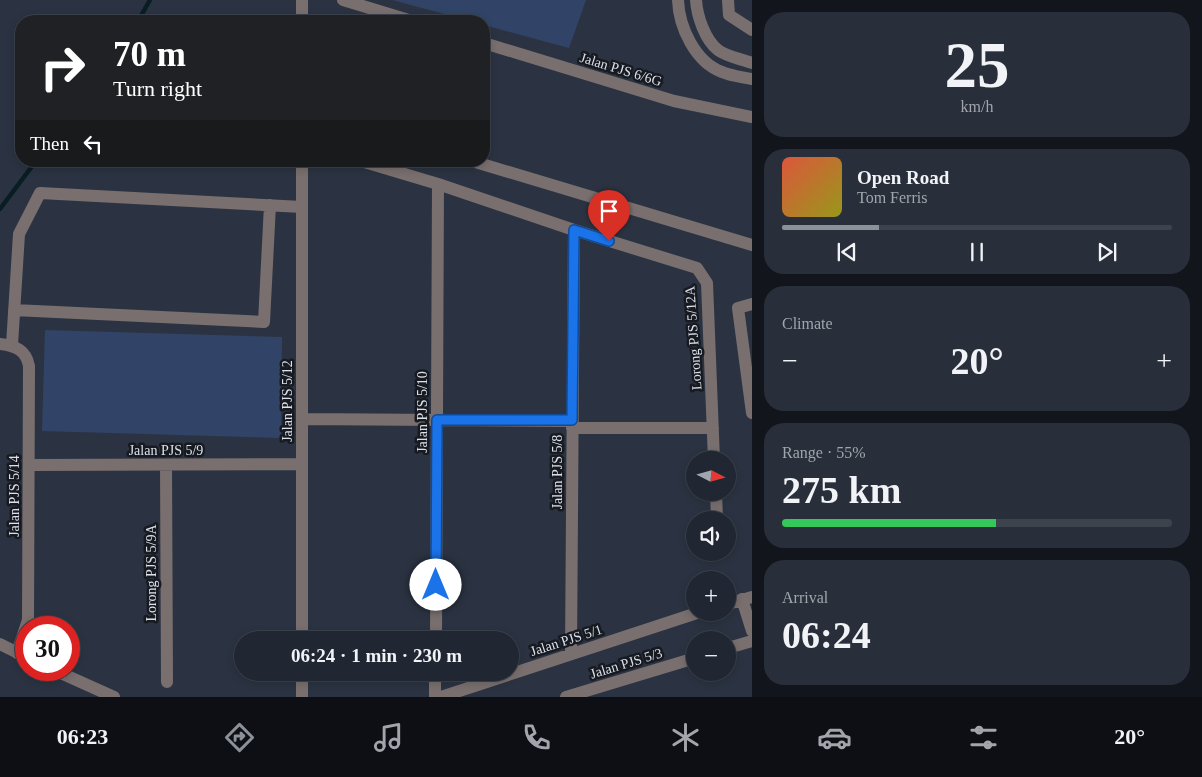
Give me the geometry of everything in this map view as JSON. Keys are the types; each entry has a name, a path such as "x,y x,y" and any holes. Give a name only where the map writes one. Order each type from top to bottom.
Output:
{"street":[{"path":"302,0 302,15"},
{"path":"342,0 392,15"},
{"path":"678,0 678,12 692,45 705,62 722,72 752,79"},
{"path":"696,0 697,12 705,33 718,50 752,63"},
{"path":"728,0 729,15 752,30"},
{"name":"Jalan PJS 6/6G","path":"490,45 674,101 752,117"},
{"path":"490,166 752,245"},
{"name":"Jalan PJS 5/12","path":"302,167 302,631"},
{"name":"Lorong PJS 5/12A","path":"381,167 697,268 707,283 714,451"},
{"name":"Jalan PJS 5/10","path":"436,631 438,184"},
{"path":"6,345 14,310 19,234 40,194 302,207"},
{"path":"14,310 264,322 270,205"},
{"name":"Jalan PJS 5/8","path":"571,654 574,230"},
{"path":"752,304 738,308 752,413"},
{"name":"Jalan PJS 5/14","path":"6,345 25,353 30,366 28,616"},
{"path":"302,419 437,420 713,428"},
{"name":"Jalan PJS 5/9","path":"29,465 302,464"},
{"name":"Lorong PJS 5/9A","path":"166,465 167,682"},
{"path":"747,598 752,632"},
{"name":"Jalan PJS 5/1","path":"441,697 686,617"},
{"path":"736,646 752,641"},
{"path":"0,644 15,652"},
{"name":"Jalan PJS 5/3","path":"573,696 686,661"},
{"path":"78,681 114,697"},
{"path":"302,681 302,697"},
{"path":"435,681 435,697"}],"shaded area":[{"path":"392,0 586,0 569,48 490,27 490,15 448,15"},
{"path":"45,330 282,337 281,438 42,431"}],"waterway":[{"path":"141,15 150,0"},
{"path":"0,209 32,167"}],"route":[{"path":"436,585 437,420 572,420 574,230 609,241"}]}
